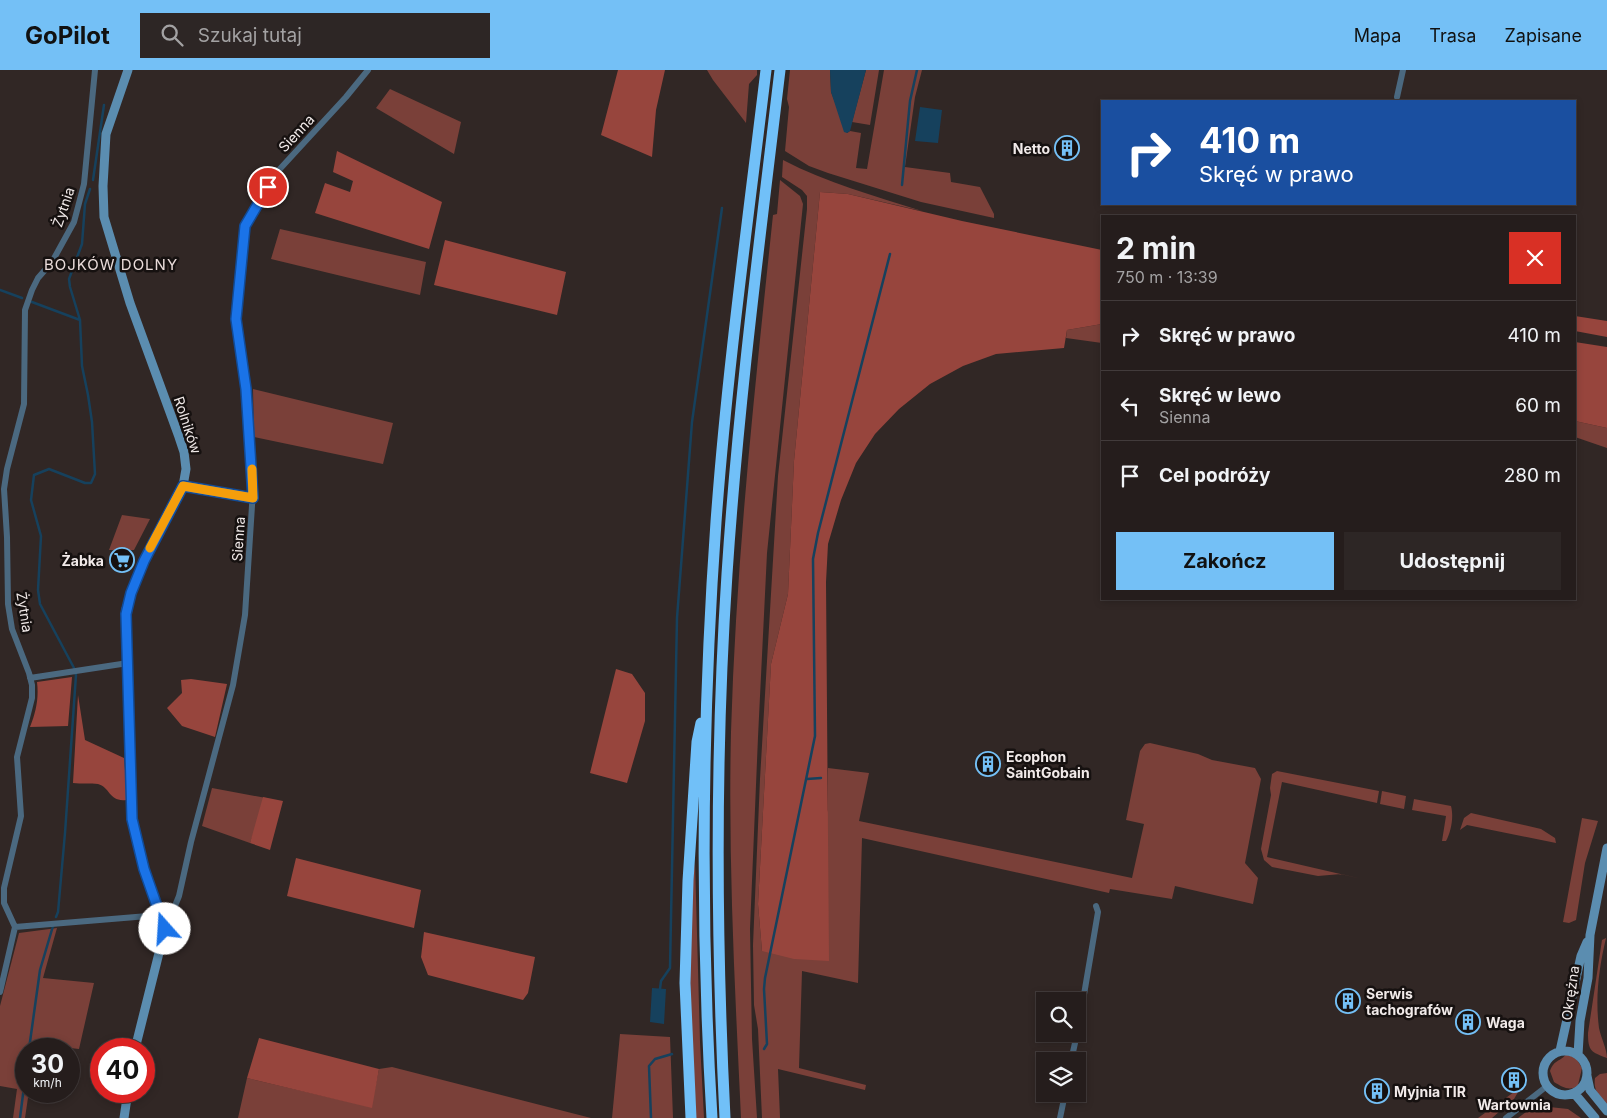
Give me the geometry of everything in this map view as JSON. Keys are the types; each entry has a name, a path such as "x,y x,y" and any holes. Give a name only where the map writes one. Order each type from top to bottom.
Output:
{"highway":[{"path":"726,1118 719,932 718,828 721,690 735,472 780,70"},
{"path":"712,1118 707,1029 704,876 707,694 716,530 724,434 765,75"},
{"path":"691,1118 685,1017 686,934 697,742 707,694"}],"street":[{"name":"Żytnia","path":"15,927 4,903 4,888 21,816 17,757 32,698 30,678 12,629 8,604 4,489 7,469 24,404 25,310 38,278 52,262 74,222 84,184 95,70"},
{"name":"Rolników","path":"128,70 106,134 103,186 104,217 130,303 184,452 186,469 183,486 144,561 126,609 132,819 144,869 162,919 164,936 137,1038"},
{"name":"Sienna","path":"162,919 172,913 179,896 191,842 233,685 245,614 253,490 246,389 236,319 245,226 257,203 278,171 346,97 368,70"},
{"path":"1397,97 1403,70"},
{"path":"183,486 253,498"},
{"path":"30,678 128,663"},
{"name":"Okrężna","path":"1578,1055 1580,1021 1588,978 1590,935 1607,848"},
{"path":"1084,992 1098,912 1096,906"},
{"path":"0,992 15,927 162,919"},
{"name":"Okrężna","path":"1560,1051 1581,956 1590,935"},
{"path":"1587,1076 1585,1083 1574,1093 1567,1095 1559,1094 1547,1086 1543,1072 1544,1065 1548,1059 1560,1051 1567,1050 1578,1055 1584,1060 1587,1068 1590,1090 1607,1111"},
{"path":"1506,1118 1547,1086"},
{"path":"1574,1093 1595,1118"},
{"path":"1060,1118 1063,1102"},
{"path":"124,1118 126,1103"}],"shaded area":[{"path":"618,70 665,70 656,110 652,157 601,135"},
{"path":"707,70 757,70 757,75 749,84 746,123 713,80"},
{"path":"790,70 830,70 831,92 847,133 850,131 861,133 856,168 867,169 884,70 922,70 915,97 905,167 950,173 951,182 980,187 994,214 994,218 921,202 828,173 809,166 785,151"},
{"path":"866,70 879,70 870,125 852,122"},
{"path":"390,89 461,122 454,154 376,108"},
{"path":"337,151 442,202 429,249 315,213 325,183 350,192 353,181 333,172"},
{"path":"783,160 834,182 922,211 848,194 820,192 794,461 788,594 771,664 758,904 762,951 828,810 828,768 869,773 859,821 1132,878 1144,824 1126,820 1140,751 1145,744 1150,743 1198,754 1212,760 1255,768 1261,779 1245,863 1258,878 1253,904 1175,886 1172,899 1110,889 1109,893 862,838 858,983 802,971 799,1068 866,1085 865,1090 778,1069 780,1118 762,1118 758,1029 754,1005 753,945 760,779 778,476 807,209 807,196 802,190 782,177"},
{"path":"780,180 800,196 803,204 767,553 750,929 752,1039 757,1118 741,1118 730,828 731,732 737,602 753,409 773,215 777,214"},
{"path":"820,192 848,194 962,221 1101,250 1101,324 1067,330 1064,348 996,354 963,366 930,384 899,409 875,434 856,463 841,500 828,544 826,582 829,961 794,959 762,951 758,904 771,664 788,594 794,461"},
{"path":"280,229 426,262 420,295 271,259"},
{"path":"445,240 566,272 557,315 434,285"},
{"path":"1576,316 1607,321 1607,337 1576,331"},
{"path":"1101,324 1101,343 1066,338 1067,330"},
{"path":"1576,342 1607,347 1607,428 1576,421"},
{"path":"253,389 393,423 383,464 254,437"},
{"path":"1576,421 1607,428 1607,448 1576,437"},
{"path":"122,515 150,519 134,550 109,550"},
{"path":"616,669 632,674 645,693 645,721 627,783 590,773"},
{"path":"72,677 68,726 30,727 38,694 37,682"},
{"path":"191,679 227,684 215,737 182,726 167,708 182,693 181,680"},
{"path":"78,695 85,740 124,758 126,800 116,799 98,784 73,783"},
{"path":"1277,771 1379,791 1377,803 1282,782 1267,857 1341,874 1318,876 1272,867 1264,860 1261,849 1271,795 1272,774"},
{"path":"212,788 266,798 250,843 202,826"},
{"path":"1382,791 1406,796 1404,809 1380,804"},
{"path":"263,797 283,801 270,850 250,843"},
{"path":"1414,799 1451,806 1452,824 1446,841 1442,841 1446,816 1412,810"},
{"path":"1471,813 1541,829 1555,838 1556,843 1467,825 1460,830 1464,818"},
{"path":"1582,818 1598,821 1585,863 1576,920 1569,923 1563,922"},
{"path":"296,858 421,890 414,928 287,896"},
{"path":"695,861 704,1118 696,1118 691,1022 690,925"},
{"path":"57,928 43,978 94,983 80,1045 80,1038 15,1038 15,1089 0,1086 0,1006 19,933"},
{"path":"424,932 535,957 528,993 523,1000 428,975 421,957"},
{"path":"1606,938 1600,971 1597,1005 1599,1028 1607,1058 1592,1050 1589,1044 1588,1033 1602,940"},
{"path":"620,1034 670,1037 673,1118 612,1118"},
{"path":"259,1038 379,1069 372,1108 247,1078"},
{"path":"1566,1054 1576,1058 1582,1068 1578,1085 1572,1088 1563,1087 1554,1082 1550,1071 1553,1064"},
{"path":"392,1067 591,1118 238,1118 247,1078 371,1107 379,1069"},
{"path":"1607,1073 1607,1105 1597,1093 1595,1078 1600,1074"},
{"path":"1521,1087 1514,1099 1492,1118 1478,1118"},
{"path":"15,1103 27,1103 25,1118 13,1118"},
{"path":"1537,1104 1568,1109 1581,1118 1518,1118"}],"water":[{"path":"830,70 866,70 850,131 847,133 844,132 831,92"},
{"path":"920,107 942,110 938,143 915,141"},
{"path":"652,988 666,989 664,1024 650,1022"}],"waterway":[{"path":"902,185 910,101 917,70"},
{"path":"93,180 104,105"},
{"path":"56,917 65,833 76,675 40,604 38,590 41,536 31,500 34,475 49,469 85,483 91,483 95,474 92,422 82,366 80,320 69,279 82,244 85,204 90,189"},
{"path":"660,989 661,981 670,968 677,618 692,422 722,208"},
{"path":"764,1049 767,1044 765,978 815,736 813,559 818,533 890,254"},
{"path":"0,290 22,298"},
{"path":"32,302 80,320"},
{"path":"807,779 821,778"},
{"path":"31,1038 40,970 53,926"},
{"path":"651,1118 649,1066 655,1059 672,1054"},
{"path":"20,1118 22,1103"}],"slow traffic":[{"path":"150,548 183,486 253,498 252,469"}],"place":[{"name":"Netto","path":"1067,148"},
{"name":"Żabka","path":"122,560"},
{"name":"Ecophon SaintGobain","path":"988,764"},
{"name":"Serwis tachografów","path":"1348,1001"},
{"name":"Waga","path":"1468,1022"},
{"name":"Wartownia","path":"1514,1080"},
{"name":"Myjnia TIR","path":"1377,1091"}],"district":[{"name":"BOJKÓW DOLNY","path":"111,264"}],"route":[{"path":"165,929 144,869 132,819 126,609 144,561 183,486 253,498 246,389 236,319 245,226 268,187"}]}
